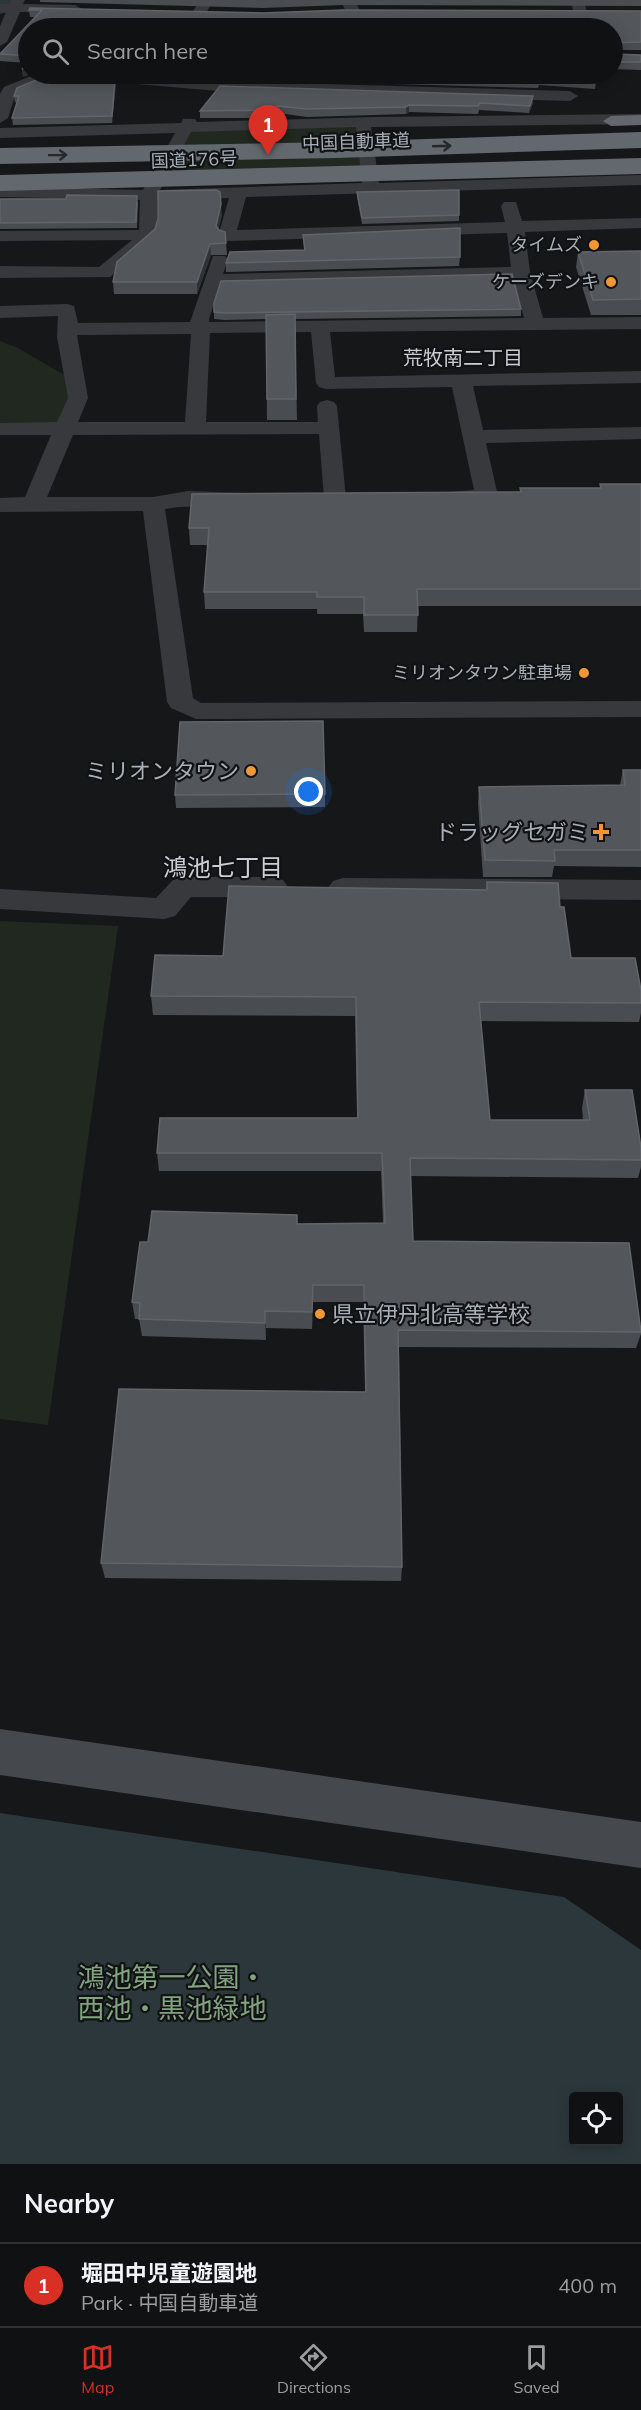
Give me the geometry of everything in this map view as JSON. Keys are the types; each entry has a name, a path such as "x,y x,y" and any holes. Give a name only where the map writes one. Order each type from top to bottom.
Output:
{"highway":[{"path":"0,143 155,135 641,119"},
{"name":"国道176号","path":"0,143 321,137 641,127"},
{"name":"中国自動車道","path":"0,156 313,150 641,140"},
{"name":"中国自動車道","path":"0,169 350,162 641,152"},
{"name":"国道176号","path":"0,184 641,166"},
{"path":"0,184 216,188 641,175"}],"street":[{"path":"0,42 17,4"},
{"path":"0,8 17,4 61,4 94,10"},
{"path":"332,11 355,7"},
{"path":"183,12 206,8"},
{"path":"0,118 9,90 24,84"},
{"path":"33,504 78,398 67,337 71,298 145,239 148,230 149,195 185,126 221,84"},
{"path":"265,84 327,90 585,97"},
{"path":"327,90 328,84"},
{"path":"463,84 469,93"},
{"path":"368,122 390,108 385,104 386,90"},
{"path":"0,133 368,122 641,119"},
{"path":"368,122 370,189"},
{"path":"0,192 239,194 641,180"},
{"path":"506,185 521,272 536,323"},
{"path":"99,235 111,194"},
{"path":"195,428 201,328 199,319 239,194"},
{"path":"227,236 641,223"},
{"path":"0,236 146,235"},
{"path":"213,280 521,272"},
{"path":"0,273 103,273"},
{"path":"0,312 68,320 201,328 641,323"},
{"path":"312,498 346,498 329,428 320,327"},
{"path":"326,383 641,377"},
{"path":"461,381 487,496"},
{"path":"0,429 329,428"},
{"path":"474,437 639,440"},
{"path":"424,498 511,495"},
{"path":"0,504 153,504 188,498 256,498"},
{"path":"153,504 180,702 196,711 641,709"},
{"path":"0,899 164,909 183,887 641,891"},
{"path":"0,1752 641,1845"}],"shaded area":[{"path":"357,125 365,181 160,184 187,129"},
{"path":"0,341 16,347 68,377 73,395 60,421 52,425 0,425"},
{"path":"0,921 118,926 48,1425 0,1419"},
{"name":"鴻池第一公園・ 西池・黒池緑地","path":"0,1813 564,1897 641,1950 641,2164 0,2164"}],"building":[{"path":"30,8 263,13 343,10 641,11 641,42 623,43 623,18 34,18 42,10 29,10"},
{"path":"18,35 18,55 0,54"},
{"path":"623,54 641,55 641,62 623,62"},
{"path":"26,84 115,84 112,116 12,118 19,96 14,96 17,88"},
{"path":"220,86 533,96 530,106 480,103 478,106 409,105 406,107 307,109 277,106 274,110 200,111"},
{"path":"216,190 220,192 221,204 216,226 225,232 226,243 210,244 197,282 113,282 117,262 155,229 158,219 158,191"},
{"path":"459,190 459,215 362,218 357,192"},
{"path":"67,195 137,196 136,222 0,223 0,199 66,199"},
{"path":"460,228 460,257 226,263 230,252 305,250 303,235"},
{"path":"641,251 641,299 593,300 578,252"},
{"path":"512,274 521,309 214,312 214,303 221,281"},
{"path":"295,314 296,399 267,399 266,315"},
{"path":"600,484 641,484 641,589 417,589 418,615 364,615 364,597 317,597 317,592 204,592 209,528 189,528 192,494 521,492 520,488 601,488"},
{"name":"ミリオンタウン","path":"323,721 325,794 175,795 180,722"},
{"path":"623,770 641,770 641,850 554,850 555,861 485,860 479,787 625,785"},
{"path":"487,882 558,883 560,907 564,907 571,958 635,958 641,990 641,1003 479,1002 490,1120 590,1120 585,1090 632,1090 641,1160 410,1158 413,1241 629,1243 641,1332 398,1330 402,1567 101,1563 119,1389 366,1392 364,1285 313,1285 312,1312 265,1311 265,1323 139,1319 140,1303 132,1302 140,1242 148,1242 152,1211 297,1215 297,1224 385,1223 382,1153 157,1153 160,1118 358,1118 356,997 151,996 155,955 223,956 229,886 487,890"}],"waterway":[{"path":"0,7 3,0"}],"place":[{"name":"堀田中児童遊園地","path":"268,155"},
{"name":"タイムズ","path":"594,245"},
{"name":"ケーズデンキ","path":"611,282"},
{"name":"ミリオンタウン駐車場","path":"584,673"},
{"name":"ミリオンタウン","path":"251,771"},
{"name":"ドラッグセガミ","path":"601,832"},
{"name":"県立伊丹北高等学校","path":"320,1314"}],"district":[{"name":"荒牧南二丁目","path":"463,358"},
{"name":"鴻池七丁目","path":"223,868"}]}
